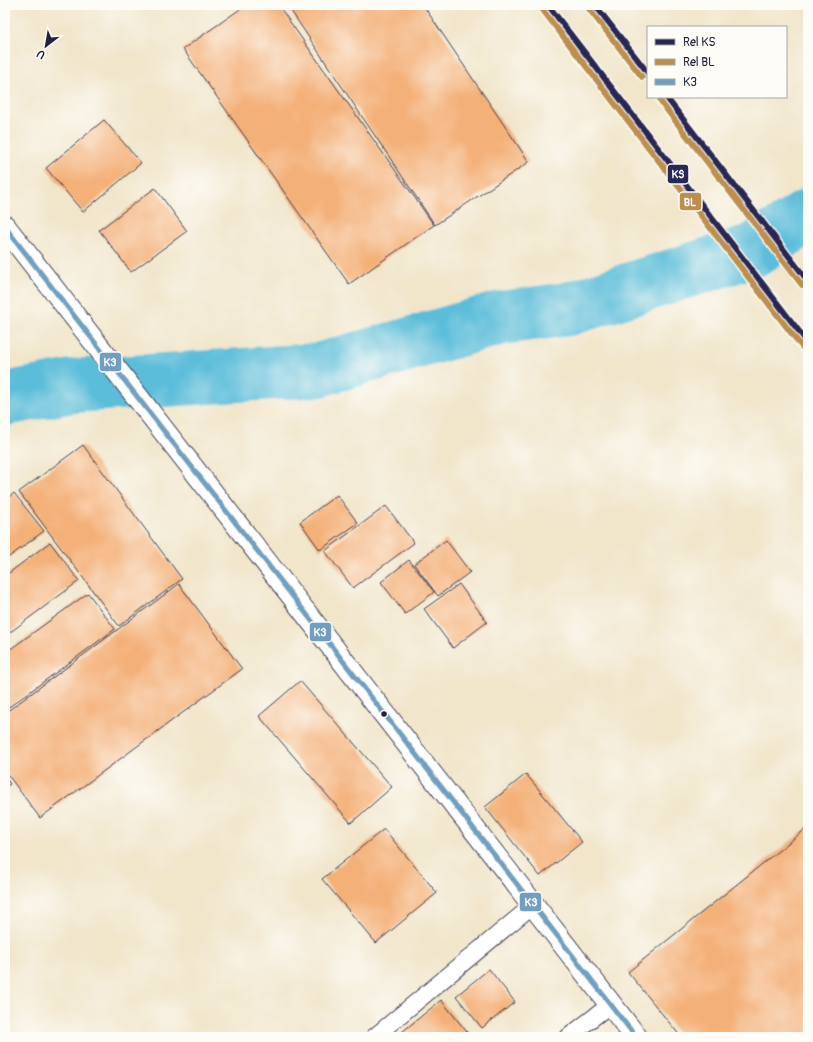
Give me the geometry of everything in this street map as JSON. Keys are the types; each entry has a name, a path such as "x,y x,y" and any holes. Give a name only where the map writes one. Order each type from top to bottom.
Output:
{"main road":[{"path":"5,227 636,1037"}],"lane":[{"path":"374,1037 533,905"},
{"path":"568,1037 611,1004"}],"building":[{"path":"246,5 278,5 434,225 349,284 183,49"},
{"path":"287,5 423,5 529,162 435,225"},
{"path":"104,120 141,163 83,212 46,168"},
{"path":"155,188 187,231 131,272 99,230"},
{"path":"83,445 182,579 119,626 19,492"},
{"path":"14,493 44,531 5,560 5,500"},
{"path":"337,495 358,523 320,550 300,522"},
{"path":"386,506 414,543 353,588 325,551"},
{"path":"446,540 470,572 438,596 414,564"},
{"path":"50,542 79,581 5,636 5,576"},
{"path":"409,560 434,592 405,614 381,582"},
{"path":"179,584 242,669 40,818 5,771 5,713"},
{"path":"459,584 487,622 453,648 424,609"},
{"path":"88,593 115,629 5,710 5,653"},
{"path":"300,681 392,787 351,823 259,716"},
{"path":"526,774 582,842 540,876 485,807"},
{"path":"5,777 10,784 5,788"},
{"path":"808,827 808,1037 681,1037 628,972"},
{"path":"384,829 437,893 376,943 322,879"},
{"path":"489,969 515,1002 482,1028 456,996"},
{"path":"441,1000 471,1037 396,1037"}],"waterway":[{"path":"5,399 72,386 318,370 501,318 568,309 754,250 808,216"}],"rail line":[{"name":"KS","path":"548,5 808,343"},
{"name":"KS","path":"595,5 647,72"},
{"name":"BL","path":"542,9 802,347"},
{"name":"BL","path":"589,9 642,77"},
{"name":"KS","path":"667,98 808,281"},
{"name":"BL","path":"660,101 802,285"}],"transit line":[{"name":"K3","path":"5,227 636,1037"}]}
